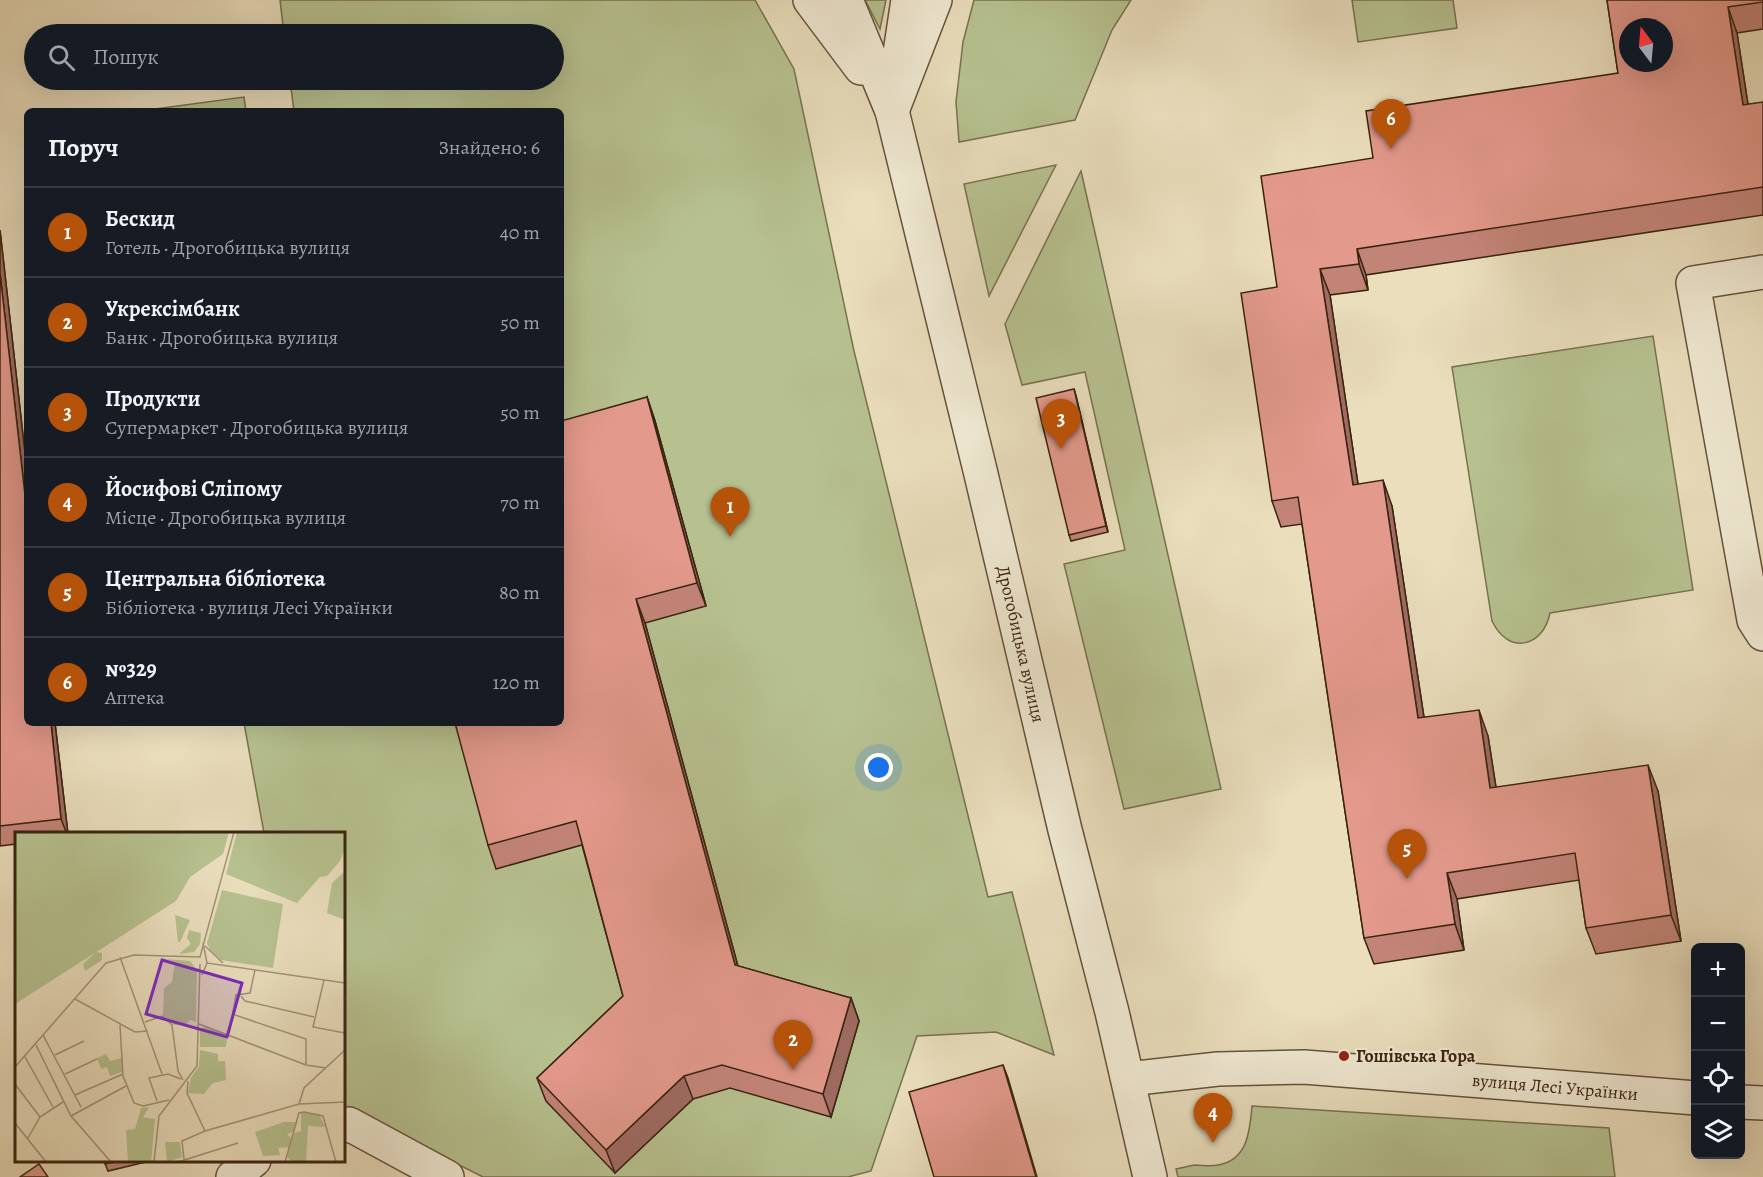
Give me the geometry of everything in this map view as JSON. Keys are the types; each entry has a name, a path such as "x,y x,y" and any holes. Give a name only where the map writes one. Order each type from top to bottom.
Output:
{"street":[{"path":"810,0 892,111"},
{"path":"846,0 892,111"},
{"path":"892,111 908,0"},
{"path":"892,111 935,0"},
{"name":"Дрогобицька вулиця","path":"892,111 1150,1177"},
{"path":"1763,272 1693,283 1754,620 1763,634"},
{"name":"вулиця Лесі Українки","path":"1128,1079 1218,1070 1304,1067 1691,1098"},
{"path":"1745,1102 1763,1103"},
{"path":"345,1126 349,1124 447,1177"},
{"path":"233,1177 253,1162"}],"green space":[{"path":"280,0 755,0 794,69 854,351 988,897 1012,892 1054,1055 996,1032 917,1036 871,1171 848,1177 483,1177 345,1108 345,832 264,832 245,726 564,726 564,108 294,108 291,90 564,90 564,24 283,24"},
{"path":"865,0 886,0 880,29"},
{"path":"974,0 1131,0 1112,30 1075,120 959,142 956,102 963,42"},
{"path":"1352,0 1453,0 1457,28 1358,42"},
{"path":"244,97 246,108 162,108"},
{"path":"1056,165 989,296 964,184"},
{"path":"1081,171 1221,789 1124,809 1064,564 1125,550 1085,372 1022,385 1005,324"},
{"path":"1653,336 1693,590 1550,613 1546,625 1533,640 1516,643 1507,639 1492,621 1452,367"},
{"path":"1252,1106 1609,1128 1615,1177 1178,1177 1176,1169 1195,1165 1218,1165 1236,1157 1246,1143"}],"building":[{"path":"1607,0 1763,0 1763,2 1728,7 1743,105 1763,102 1763,187 1357,249 1359,264 1320,269 1353,485 1383,480 1418,718 1479,710 1490,788 1648,765 1671,915 1586,928 1575,853 1447,873 1455,924 1364,938 1298,497 1272,501 1241,293 1277,287 1261,176 1373,158 1366,111 1618,73"},
{"path":"0,273 24,486 24,726 51,726 61,819 0,826"},
{"path":"1074,389 1106,526 1069,535 1036,398"},
{"path":"647,397 697,583 636,599 735,965 851,998 823,1094 722,1065 684,1076 606,1150 537,1078 623,996 576,821 488,845 456,726 564,726 564,420"},
{"path":"1003,1065 1036,1177 934,1177 909,1092"},
{"path":"39,1164 48,1177 20,1177"}],"place":[{"name":"№329","path":"1391,149"},
{"name":"Продукти","path":"1061,449"},
{"name":"Бескид","path":"730,537"},
{"name":"Центральна бібліотека","path":"1407,879"},
{"name":"Гошівська Гора","path":"1344,1056"},
{"name":"Укрексімбанк","path":"793,1070"},
{"name":"Йосифові Сліпому","path":"1213,1143"}]}
